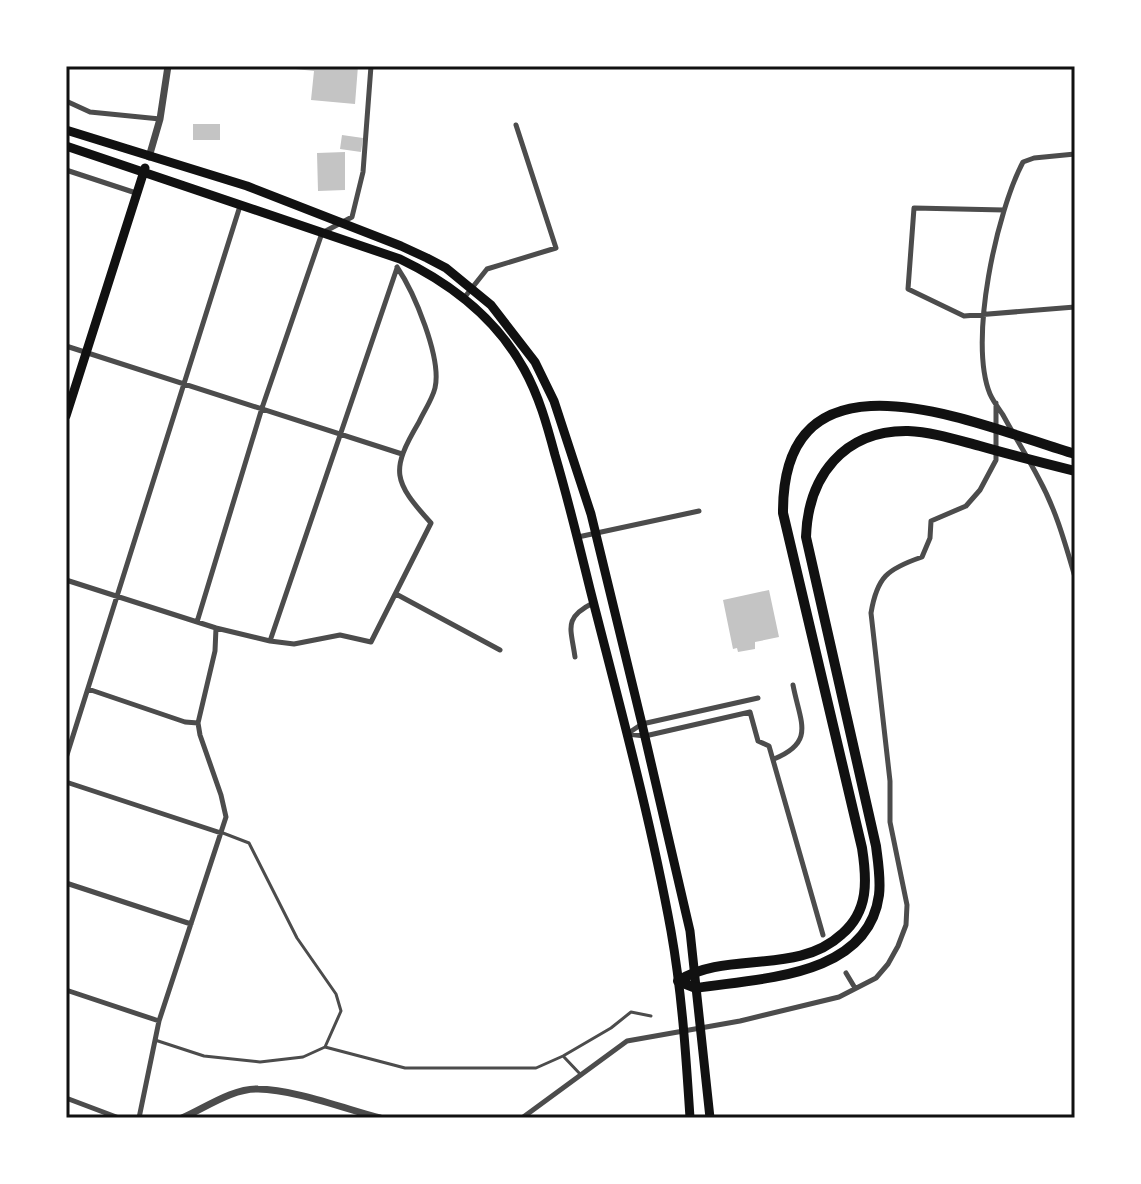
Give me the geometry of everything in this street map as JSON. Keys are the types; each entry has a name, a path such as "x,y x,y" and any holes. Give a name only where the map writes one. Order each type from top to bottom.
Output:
{"highway":[{"path":"66,130 247,186 414,252 446,268 491,305 535,362 565,430 595,533 645,736 690,931 710,1118"},
{"path":"66,146 241,203 440,279 464,298 509,346 525,370 542,408 578,537 627,734 671,931 690,1118"},
{"path":"66,416 149,158"},
{"path":"678,981 695,971 810,954 848,930 863,903 867,878 862,848 783,513 785,476 801,440 817,424 835,414 868,404 940,412 1075,454"},
{"path":"678,981 696,988 814,968 854,943 875,913 880,881 876,846 806,537 812,495 832,461 866,438 886,432 911,431 1075,471"}],"street":[{"path":"149,158 160,119 168,66"},
{"path":"197,622 262,408 322,233 352,217 363,172 371,66"},
{"path":"66,101 90,112 160,119"},
{"path":"464,298 487,269 556,248 516,125"},
{"path":"1075,154 1023,162 1004,210 987,283 983,316 985,371 990,395 1050,499 1075,577"},
{"path":"66,170 137,193"},
{"path":"66,758 241,203"},
{"path":"1004,210 914,208 908,289 964,316 1075,307"},
{"path":"270,641 398,263"},
{"path":"66,580 216,628 270,641 294,644 340,635 371,642 431,523 404,491 398,473 402,454 435,388 436,366 398,263"},
{"path":"66,346 402,454"},
{"path":"522,1118 627,1041 740,1021 839,997 876,978 888,964 906,925 907,905 890,822 890,781 871,613 874,592 882,577 900,564 922,557 930,538 931,521 966,506 980,490 996,460 996,403"},
{"path":"578,537 699,511"},
{"path":"396,594 500,650"},
{"path":"575,657 570,622 575,613 594,603"},
{"path":"139,1118 159,1021 226,817 198,723 215,651 216,628"},
{"path":"773,760 799,745 803,734 793,685"},
{"path":"88,689 185,722 198,723"},
{"path":"627,734 642,724 758,698"},
{"path":"627,734 645,736 750,712 758,741 769,746 823,935"},
{"path":"66,782 221,833"},
{"path":"66,883 191,924"},
{"path":"846,973 855,988"},
{"path":"66,990 159,1021"},
{"path":"182,1118 257,1088 380,1118"},
{"path":"66,1098 119,1118"}],"lane":[{"path":"221,833 249,843 297,938 336,994 341,1011 325,1047"},
{"path":"155,1040 204,1056 260,1062 303,1057 325,1047 405,1068 536,1068 611,1028 631,1012 651,1016"},
{"path":"563,1056 581,1075"}],"building":[{"path":"286,66 358,66 355,104 311,100 314,71"},
{"path":"193,124 220,124 220,140 193,140"},
{"path":"342,135 363,138 361,152 340,149"},
{"path":"345,152 345,190 318,191 317,153"},
{"path":"769,590 779,637 755,642 755,649 738,652 737,648 733,649 723,600"}]}
